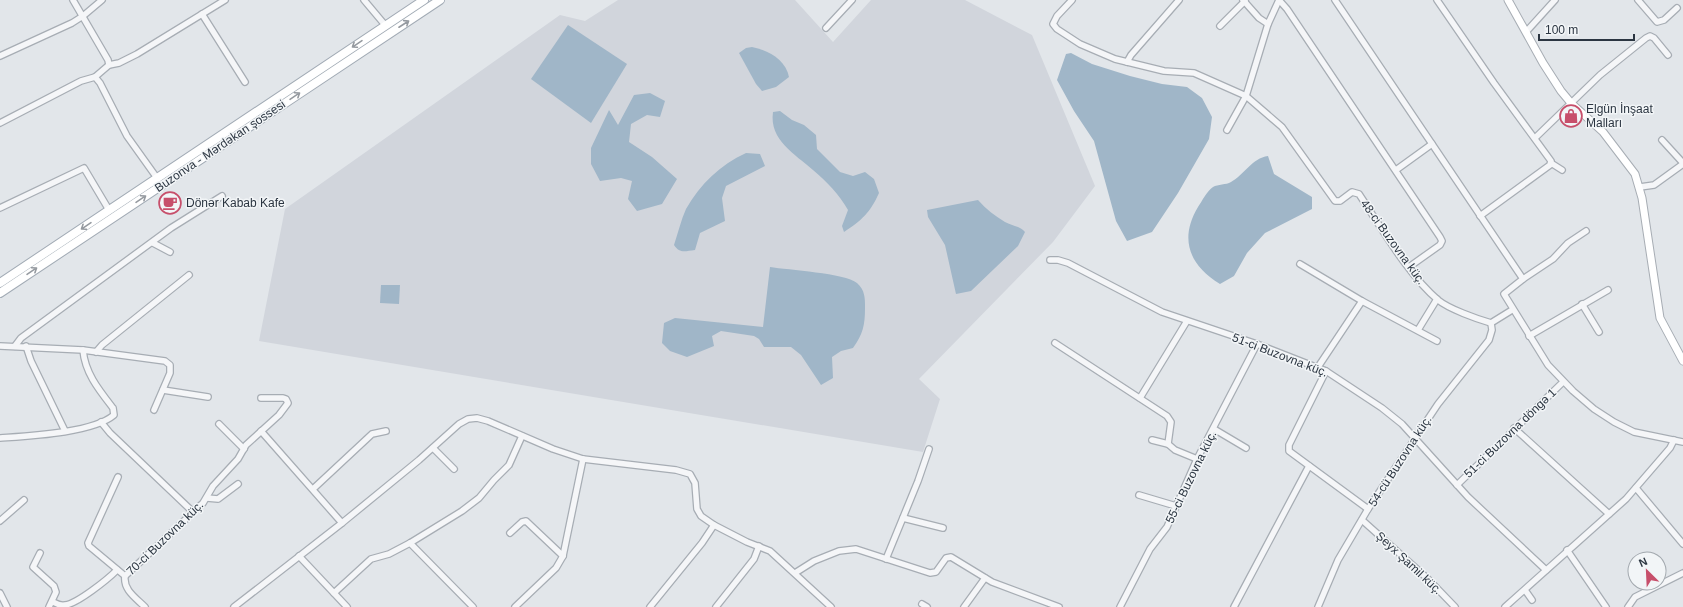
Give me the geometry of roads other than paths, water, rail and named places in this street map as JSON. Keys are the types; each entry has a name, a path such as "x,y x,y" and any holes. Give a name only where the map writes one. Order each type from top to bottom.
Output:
{"main road":[{"path":"0,283 424,0"},
{"name":"Buzonva - Mərdəkan şossesi","path":"0,293 440,0"}],"street":[{"path":"73,0 84,16 108,60 109,65"},
{"path":"0,56 72,23 84,16 102,0"},
{"path":"0,123 82,81 95,77 109,65 119,63 137,54 225,0"},
{"path":"364,0 385,25"},
{"path":"826,28 852,0"},
{"name":"48-ci Buzovna küç.","path":"1072,0 1054,20 1054,27 1088,48 1127,62 1164,71 1194,73 1246,96 1282,127 1335,201 1340,201 1352,192 1359,194 1409,267 1438,299 1444,304 1491,323"},
{"path":"1127,62 1131,55 1179,0"},
{"path":"1227,130 1246,96 1268,24 1279,0 1287,9 1396,170 1442,241 1440,245 1409,267"},
{"path":"1335,0 1523,279"},
{"path":"1437,0 1551,163 1562,170"},
{"path":"1508,0 1547,69 1572,103 1603,132 1632,169 1640,187 1660,318 1683,361"},
{"path":"1526,32 1555,0"},
{"path":"1638,0 1657,22 1664,20 1677,8"},
{"path":"1220,26 1244,1 1259,18 1268,24"},
{"path":"202,14 245,82"},
{"path":"1534,138 1600,75 1646,38 1650,36 1654,38 1668,55"},
{"path":"95,77 100,83 127,136 157,178"},
{"path":"1640,187 1654,185 1683,163 1662,140"},
{"path":"1396,170 1432,144"},
{"path":"1480,216 1551,163"},
{"path":"0,208 84,168 109,210"},
{"path":"15,346 21,338 153,243 171,228 222,196"},
{"path":"1586,231 1568,243 1553,259 1504,294 1512,310 1542,357 1563,382 1594,409 1625,428 1656,437 1683,442"},
{"path":"153,243 170,252"},
{"name":"51-ci Buzovna küç.","path":"1050,260 1058,260 1068,264 1143,303 1187,322 1257,344 1326,371 1391,414 1415,438 1457,485 1546,570"},
{"path":"1300,264 1362,301 1437,341"},
{"path":"96,352 102,345 189,275"},
{"path":"1529,336 1608,290"},
{"path":"1418,330 1438,299"},
{"path":"1318,367 1362,301"},
{"path":"1582,304 1599,332"},
{"path":"1491,323 1512,310"},
{"path":"1140,398 1187,322"},
{"name":"54-cü Buzovna küç.","path":"1318,607 1338,560 1368,509 1442,398 1488,340 1492,330 1491,323"},
{"path":"1055,343 1170,419 1168,444"},
{"name":"55-ci Buzovna küç.","path":"1120,607 1150,549 1165,531 1197,459 1257,344"},
{"path":"0,346 26,346 84,350 168,362 171,368 170,373 154,410"},
{"path":"26,346 31,361 65,431"},
{"path":"0,438 65,431 111,418 114,412 88,371 84,361 84,350"},
{"path":"1326,371 1288,448 1291,454 1368,509"},
{"name":"51-ci Buzovna döngə 1","path":"1457,485 1563,382"},
{"path":"163,390 208,397"},
{"name":"70-ci Buzovna küç.","path":"145,607 128,590 124,582 125,576 207,498 213,486 238,459 244,449 288,403 286,399 283,398 261,398"},
{"path":"234,607 342,523 459,424 472,418 488,421 522,436 583,459 676,470 690,474 695,483 696,503 699,513 714,525 747,542 770,551 831,607"},
{"path":"101,422 110,433 193,512"},
{"path":"219,424 244,449"},
{"path":"1514,428 1609,514"},
{"path":"1214,429 1246,448"},
{"path":"261,431 342,523"},
{"path":"312,489 372,434 386,431"},
{"path":"334,593 370,559 389,554 410,543 462,511 479,498 494,480 509,466 522,436"},
{"path":"1152,440 1168,444 1175,450 1197,459"},
{"path":"1505,607 1567,550 1582,539 1636,488 1670,448 1674,440"},
{"path":"432,448 454,469"},
{"path":"886,559 929,449"},
{"path":"516,607 556,568 566,550 583,459"},
{"path":"1234,607 1309,466"},
{"path":"118,477 88,542 89,546 125,576"},
{"path":"207,498 218,499 238,484"},
{"path":"1636,488 1683,544"},
{"path":"1139,495 1176,506"},
{"path":"0,521 24,500"},
{"path":"903,518 943,528"},
{"name":"Şeyx Şamil küç.","path":"1362,520 1428,579 1455,607"},
{"path":"510,533 522,522 526,521 563,556"},
{"path":"650,607 702,543 714,525"},
{"path":"410,543 473,607"},
{"path":"716,607 754,559 759,546"},
{"path":"795,573 814,561 848,549 864,551 925,572 933,573 939,570 946,558 951,557 1000,586 1057,607"},
{"path":"1567,550 1606,607"},
{"path":"40,553 33,567 56,589 56,595 49,607"},
{"path":"299,556 347,607"},
{"path":"53,602 60,605 72,603 104,582 118,570"},
{"path":"1628,607 1635,597 1683,573"},
{"path":"964,607 985,578"},
{"path":"1525,590 1532,600"},
{"path":"0,593 7,607"}],"water":[{"path":"568,25 627,64 591,123 531,79"},
{"path":"752,47 770,53 780,61 789,77 776,87 762,91 756,84 739,53 746,48"},
{"path":"1071,53 1092,64 1130,76 1162,84 1187,87 1202,98 1212,117 1209,139 1178,193 1152,232 1127,241 1116,221 1094,141 1074,111 1057,80 1066,54"},
{"path":"650,93 665,101 660,117 647,115 631,124 629,142 652,157 677,179 662,204 637,211 628,199 632,181 621,178 600,181 591,164 591,148 609,110 618,125 634,95"},
{"path":"780,111 792,120 804,125 816,135 817,149 840,172 853,176 865,172 874,179 879,193 876,200 865,216 844,232 842,226 848,210 837,193 813,170 791,152 779,138 775,131 773,112"},
{"path":"746,153 760,154 765,166 726,186 722,198 725,221 700,233 695,250 678,250 674,245 684,213 698,191 719,169"},
{"path":"1268,156 1274,174 1312,197 1312,209 1265,233 1247,253 1234,276 1220,284 1209,277 1194,260 1188,240 1192,219 1198,207 1211,189 1215,186 1231,182 1257,160"},
{"path":"978,200 998,217 1021,228 1025,232 1018,246 971,291 956,294 945,245 928,217 927,210"},
{"path":"770,267 829,274 851,280 862,288 865,304 863,329 853,348 841,351 832,357 833,378 821,385 801,355 791,347 764,347 759,339 754,336 721,331 712,336 714,346 687,357 670,351 662,343 664,323 675,318 763,327"},
{"path":"381,285 400,285 399,304 380,303"}],"place":[{"name":"Elgün İnşaat Malları","path":"1571,116"},
{"name":"Dönər Kabab Kafe","path":"170,203"}]}
